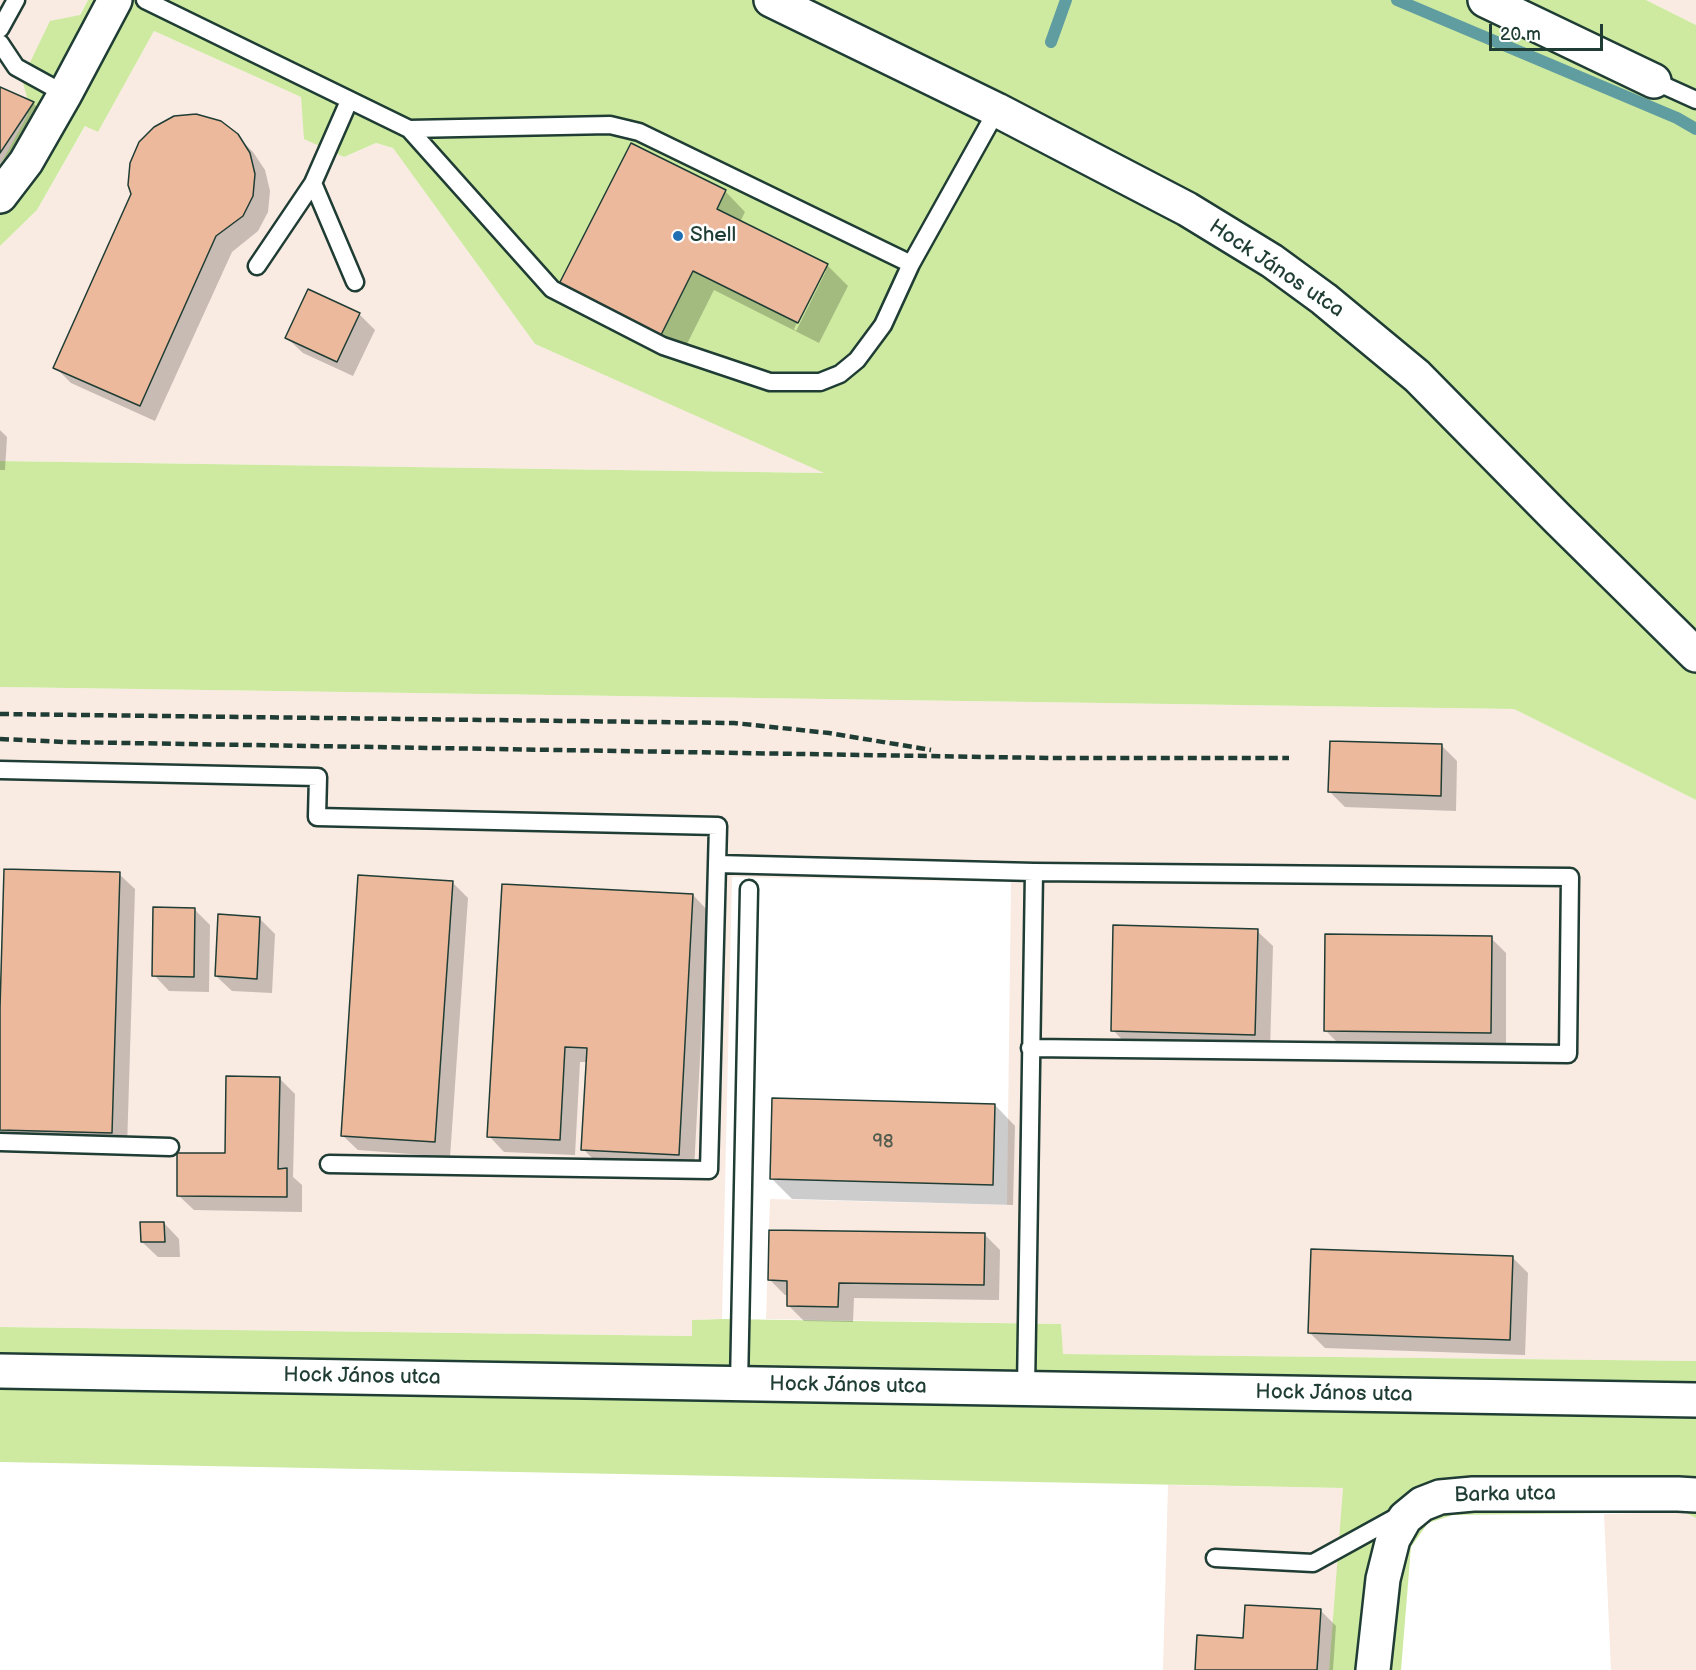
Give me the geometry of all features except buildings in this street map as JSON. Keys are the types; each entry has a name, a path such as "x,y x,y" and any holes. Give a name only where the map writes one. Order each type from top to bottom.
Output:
{"street":[{"path":"0,196 26,162 115,0"},
{"name":"Hock János utca","path":"771,0 997,110 1187,209 1272,261 1324,299 1417,376 1696,655"},
{"path":"1486,0 1654,81"},
{"name":"Hock János utca","path":"0,1371 1696,1400"},
{"name":"Barka utca","path":"1373,1670 1383,1579 1393,1539 1405,1518 1422,1504 1440,1497 1473,1494 1696,1495"}],"lane":[{"path":"0,28 16,0"},
{"path":"145,0 409,129 552,289 663,346 770,382 820,382 840,374 857,360 883,325 911,264 997,110"},
{"path":"0,44 16,67 65,94"},
{"path":"1654,81 1696,100"},
{"path":"257,266 313,183 350,101"},
{"path":"409,129 610,125 639,132 911,264"},
{"path":"313,183 355,282"},
{"path":"0,770 318,777 317,817 718,826 709,1170 328,1164"},
{"path":"717,864 1034,872 1570,877 1568,1053 1030,1048"},
{"path":"1026,1389 1034,872"},
{"path":"739,1384 749,890"},
{"path":"0,1142 170,1146"},
{"path":"1215,1558 1313,1563 1422,1504"}],"shaded area":[{"path":"0,0 88,0 28,101 28,114 0,165"},
{"path":"1646,0 1696,0 1696,25"},
{"path":"154,31 301,97 305,139 344,157 376,143 393,148 535,344 826,473 0,461 0,246 37,210 86,125 98,132"},
{"path":"0,687 1514,709 1696,800 1696,1361 1062,1354 1061,1324 766,1319 770,1199 1007,1205 1011,882 732,877 722,1319 692,1320 692,1336 0,1327"},
{"path":"1168,1485 1344,1488 1329,1670 1163,1670"},
{"path":"1684,1512 1696,1518 1696,1670 1611,1670 1604,1514"}],"green space":[{"path":"88,0 1646,0 1696,25 1696,800 1514,709 0,687 0,461 824,473 535,344 393,148 376,143 344,157 304,139 301,97 154,31 98,132 85,126 37,210 0,246 0,165 28,114 28,101 22,79 50,21 80,15"},
{"path":"692,1320 1061,1324 1063,1354 1696,1361 1696,1518 1684,1512 1453,1515 1428,1523 1411,1547 1401,1670 1329,1670 1343,1488 0,1462 0,1327 692,1336"}],"waterway":[{"path":"1051,42 1066,0"},
{"path":"1397,0 1677,118 1696,129"}],"railway":[{"path":"0,714 734,723 829,733 931,750"},
{"path":"0,739 65,742 1049,758 1289,758"}],"place":[{"name":"Shell","path":"678,236"}]}
